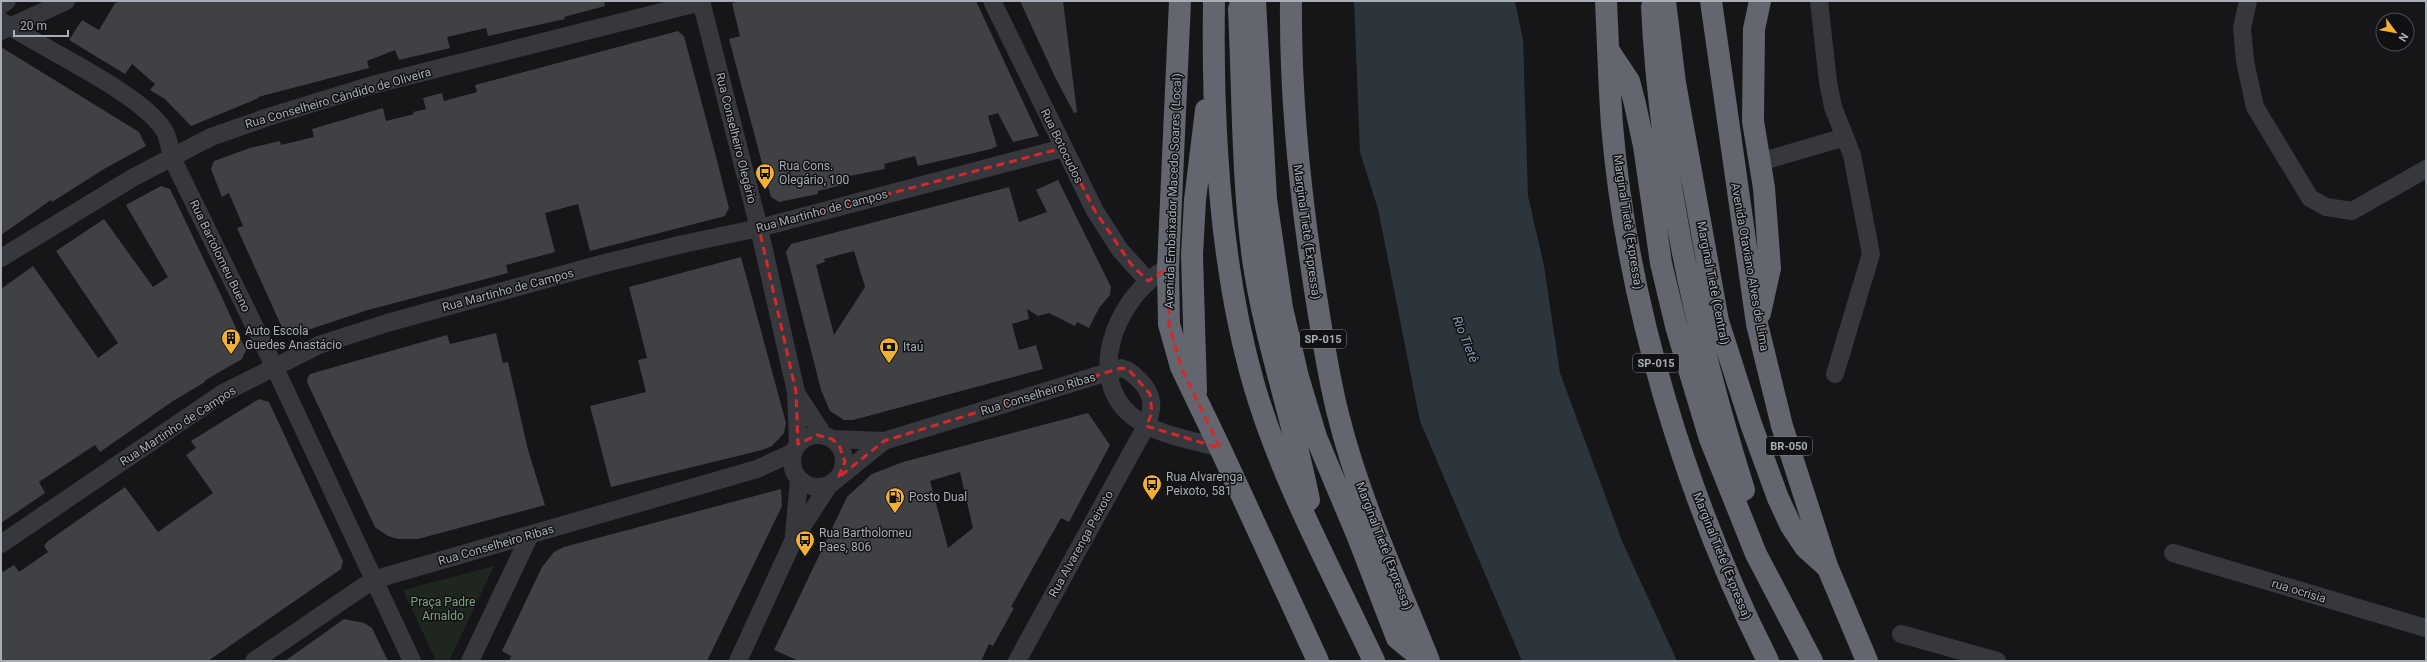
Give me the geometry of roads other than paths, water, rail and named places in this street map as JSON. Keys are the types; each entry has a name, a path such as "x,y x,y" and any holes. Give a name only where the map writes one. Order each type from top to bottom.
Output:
{"highway":[{"name":"Avenida Embaixador Macedo Soares (Local)","path":"1180,1 1168,268 1169,324 1180,368 1220,448 1316,660"},
{"path":"1214,1 1213,55 1223,215 1236,307 1254,386 1269,428 1316,538 1374,661"},
{"path":"1242,1 1239,9 1245,161 1253,259 1264,318 1304,476 1316,538"},
{"path":"1255,1 1266,199 1282,308 1298,377 1316,437 1358,536 1397,638 1425,661"},
{"name":"Marginal Tietê (Expressa)","path":"1291,1 1292,82 1298,159 1305,229 1326,359 1339,418 1370,513 1429,661"},
{"name":"Marginal Tietê (Expressa)","path":"1606,1 1613,126 1629,249 1650,344 1682,455 1708,529 1768,661"},
{"path":"1652,1 1655,69 1682,244 1702,336 1725,422 1745,493 1759,528 1760,540 1756,554"},
{"name":"Marginal Tietê (Central)","path":"1664,1 1675,83 1718,321 1751,424 1778,498 1791,526 1805,547 1827,566"},
{"name":"Avenida Otaviano Alves de Lima","path":"1711,1 1757,324 1782,426 1827,566 1867,661"},
{"path":"1757,324 1770,268 1764,188 1753,121 1754,29 1760,1"},
{"path":"1608,49 1629,81 1644,146 1661,262 1676,326 1710,439 1756,554 1812,661"},
{"path":"1196,399 1193,310 1194,208 1213,55"}],"street":[{"path":"1,5 7,1"},
{"path":"3,26 66,1"},
{"name":"Rua Conselheiro Cândido de Oliveira","path":"1,258 134,177 218,134 372,85 701,1"},
{"name":"Rua Conselheiro Olegário","path":"701,1 759,228 796,392 796,448"},
{"name":"Rua Botocudos","path":"992,1 1095,211 1120,250 1148,281"},
{"path":"1819,1 1828,82 1833,107 1852,155 1871,254 1835,374"},
{"path":"2248,1 2242,28 2245,61 2255,107 2310,198 2326,207 2352,211 2426,169"},
{"name":"Rua Bartolomeu Bueno","path":"3,26 131,99 154,118 166,134 172,158 275,368 373,580"},
{"path":"1760,162 1845,136"},
{"name":"Rua Martinho de Campos","path":"1,544 223,393 319,346 387,323 608,263 759,228 1063,148"},
{"path":"1168,268 1148,281 1131,301 1118,324 1111,343 1108,372 1110,384 1119,401 1131,416 1146,426 1220,448"},
{"name":"Rua Conselheiro Ribas","path":"828,437 884,441 1121,368 1129,370 1144,385 1150,394 1152,413 1146,426"},
{"name":"Rua Conselheiro Olegário","path":"796,392 828,437"},
{"name":"Rua Alvarenga Peixoto","path":"1017,661 1146,426"},
{"path":"738,661 794,539 834,482 845,462 839,445 828,437 810,437 796,448 792,460 798,477 794,539"},
{"name":"Rua Conselheiro Ribas","path":"834,482 884,441"},
{"name":"Rua Conselheiro Ribas","path":"254,661 373,580 757,469 796,448"},
{"name":"Rua Conselheiro Ribas","path":"757,469 798,477"},
{"path":"798,477 807,486 814,487 834,482"},
{"path":"470,661 530,535"},
{"name":"rua ocrisia","path":"2173,553 2426,628"},
{"path":"373,580 412,661"},
{"path":"1901,634 1997,661"}],"water":[{"name":"Rio Tietê","path":"1354,1 1515,1 1523,40 1528,196 1544,266 1560,373 1622,541 1677,661 1522,661 1420,421 1378,209 1360,152"}],"place":[{"name":"Rua Cons. Olegário, 100","path":"765,190"},
{"name":"Auto Escola Guedes Anastácio","path":"231,355"},
{"name":"Itaú","path":"889,364"},
{"name":"Rua Alvarenga Peixoto, 581","path":"1152,501"},
{"name":"Posto Dual","path":"895,514"},
{"name":"Rua Bartholomeu Paes, 806","path":"805,557"}],"park label":[{"name":"Praça Padre Arnaldo","path":"443,609"}]}
